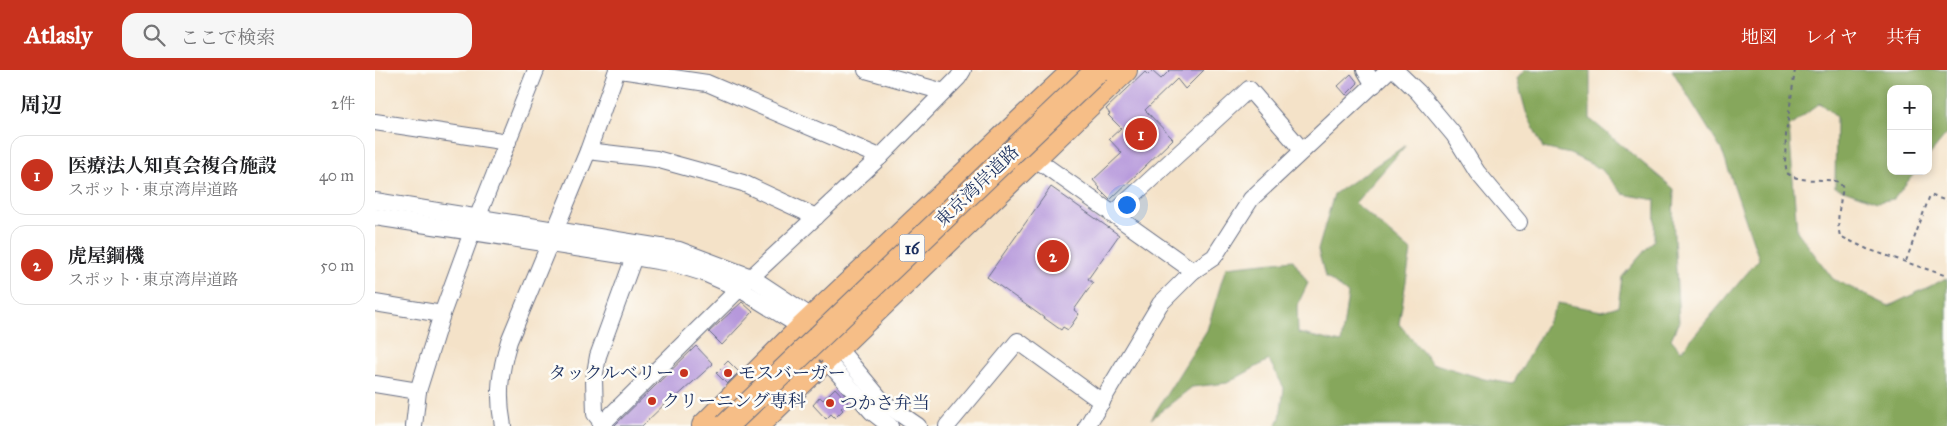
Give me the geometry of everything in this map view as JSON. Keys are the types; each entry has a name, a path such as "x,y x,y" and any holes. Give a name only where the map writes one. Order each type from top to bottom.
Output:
{"highway":[{"name":"16","path":"807,323 822,304 1069,70"},
{"name":"16","path":"704,426 807,323 1075,70"},
{"name":"東京湾岸道路","path":"726,426 1098,70"},
{"name":"東京湾岸道路","path":"756,426 1125,70"}],"street":[{"path":"478,216 536,70"},
{"path":"503,426 499,403 503,360 509,341 588,151 619,70 709,76 879,157"},
{"path":"866,70 944,92"},
{"path":"634,257 598,356 594,379 595,414 601,425 745,283 879,157 958,78 963,70"},
{"path":"1365,70 1374,85"},
{"path":"1087,426 1160,304 1193,271 1214,257 1251,199 1389,70"},
{"path":"1395,70 1419,92 1454,135 1477,172 1519,222"},
{"path":"1112,214 1249,88 1302,150"},
{"path":"375,122 509,142"},
{"path":"588,151 656,159 743,183 816,217"},
{"path":"1033,158 1193,271"},
{"path":"375,201 478,216 553,237 634,257 675,264 745,283"},
{"path":"375,217 472,232 553,237 679,250 745,283 793,322 807,323 831,352 872,412 890,426"},
{"path":"413,426 418,391 442,314 472,232"},
{"path":"375,303 442,314"},
{"path":"947,426 1018,341 1102,402"},
{"path":"831,352 883,402 917,426"},
{"path":"375,384 418,391"}],"path":[{"path":"1795,70 1786,134 1785,162 1787,173 1793,177 1839,182 1843,188 1838,214 1840,236 1867,249 1947,276"},
{"path":"1905,261 1930,195 1947,201"}],"green space":[{"path":"1525,70 1590,70 1590,119 1674,189 1673,218 1679,322 1671,339 1681,351 1759,259 1722,151 1672,70 1947,70 1947,134 1932,152 1932,85 1887,85 1887,175 1913,175 1894,199 1877,202 1835,187 1836,117 1820,103 1789,127 1797,231 1833,279 1889,306 1947,278 1947,426 1276,426 1280,418 1284,388 1269,360 1227,383 1192,387 1151,419 1207,330 1226,267 1293,260 1308,283 1297,306 1298,333 1341,343 1348,294 1325,276 1318,250 1334,194 1406,145 1355,203 1411,251 1399,324 1432,363 1484,379 1513,384 1558,303 1602,311 1618,306 1622,277 1654,240 1655,200 1623,194 1601,169 1570,154 1543,148 1526,112 1517,79"}],"building":[{"path":"1170,70 1204,70 1185,89 1177,79 1145,110 1173,139 1110,200 1093,180 1122,153 1109,139 1121,128 1108,115 1110,114 1106,109 1145,72 1148,75 1152,71 1161,79"},
{"path":"1351,74 1358,83 1346,95 1338,86"},
{"path":"1051,187 1119,235 1088,279 1093,283 1074,310 1079,314 1068,330 1063,327 1061,330 987,277"},
{"path":"742,302 753,312 722,345 709,332"},
{"path":"696,346 713,364 673,400 671,398 642,426 614,426"},
{"name":"モスバーガー","path":"728,361 739,372 727,384 716,373"},
{"name":"つかさ弁当","path":"835,388 848,402 841,408 843,410 835,418 831,414 826,419 813,405 820,397 823,400"}],"place":[{"name":"医療法人知真会複合施設","path":"1141,134"},
{"name":"虎屋鋼機","path":"1053,256"},
{"name":"タックルベリー","path":"684,373"},
{"name":"モスバーガー","path":"728,373"},
{"name":"クリーニング専科","path":"652,401"},
{"name":"つかさ弁当","path":"830,403"}]}
